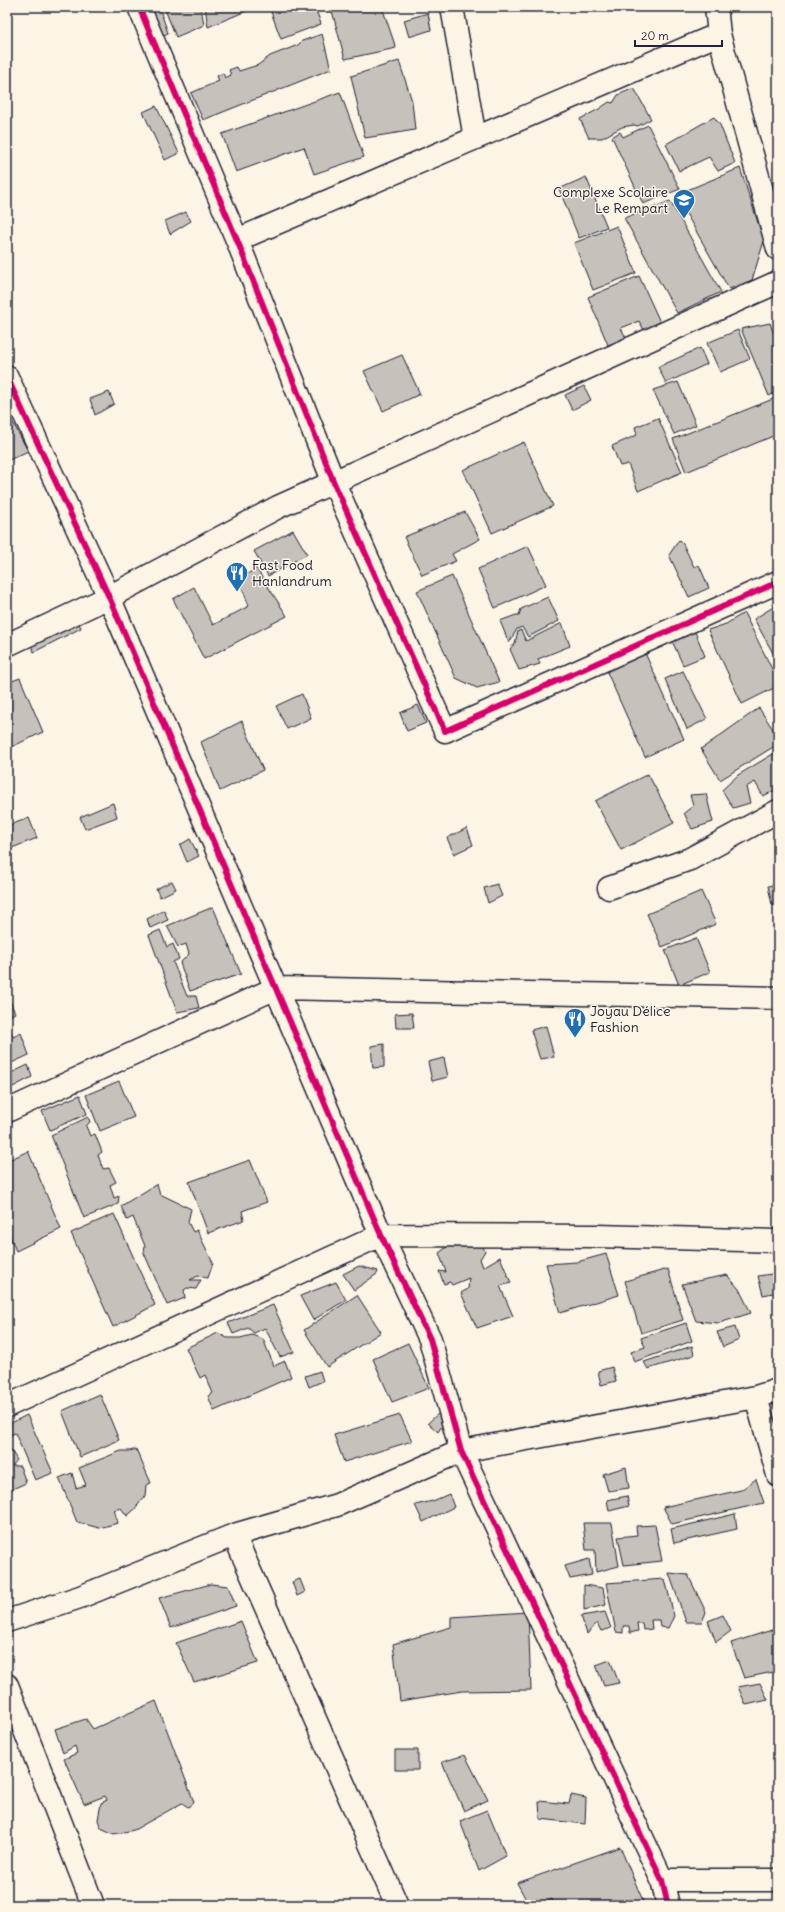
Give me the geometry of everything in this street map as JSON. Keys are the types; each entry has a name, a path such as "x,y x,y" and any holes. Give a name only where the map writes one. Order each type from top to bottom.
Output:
{"street":[{"path":"139,7 237,240 334,483 445,732 778,582"},
{"path":"452,7 475,138"},
{"path":"716,7 719,34 778,249"},
{"path":"237,240 719,34"},
{"path":"7,645 110,597 278,507 778,282"},
{"path":"7,377 110,597 381,1235 430,1339 461,1451 662,1880 668,1905"},
{"path":"609,888 690,859 778,811"},
{"path":"7,1111 276,988 778,998"},
{"path":"7,1406 381,1235 597,1236 778,1241"},
{"path":"7,1621 80,1597 234,1535 337,1505 461,1451 756,1397 778,1390"},
{"path":"756,1397 778,1475"},
{"path":"234,1535 397,1905"},
{"path":"7,1685 93,1905"},
{"path":"662,1880 778,1880"}],"building":[{"path":"151,7 159,7 168,33 162,36"},
{"path":"164,7 201,7 204,25 176,37"},
{"path":"205,7 256,7 208,27"},
{"path":"285,7 315,7 321,24 281,39 271,12"},
{"path":"340,7 382,7 396,48 345,59 332,11"},
{"path":"428,13 431,30 409,37 404,20"},
{"path":"322,34 331,69 203,120 191,93 219,81 217,76 223,73 225,78 231,75 229,70 237,67 239,71 258,65 270,56 298,45 302,41"},
{"path":"399,61 412,101 415,130 365,138 351,76"},
{"path":"634,88 651,119 638,126 634,125 622,127 602,138 589,138 580,119 609,102 613,103 618,95"},
{"path":"340,92 364,157 314,174 304,147 236,172 222,134"},
{"path":"156,106 179,153 165,160 143,112"},
{"path":"714,117 720,125 735,163 718,171 709,157 679,171 666,144"},
{"path":"648,125 680,189 643,204 612,137 620,132 623,137"},
{"path":"740,168 764,241 752,280 729,289 679,201 685,191"},
{"path":"586,177 607,227 579,238 559,189"},
{"path":"670,201 721,292 677,313 624,218"},
{"path":"186,212 191,221 170,234 165,221"},
{"path":"617,226 636,273 593,290 574,243"},
{"path":"639,276 660,322 644,330 639,321 621,328 626,338 608,345 588,297"},
{"path":"770,323 778,346 778,391 769,396 741,329"},
{"path":"738,330 750,359 720,372 707,343"},
{"path":"700,348 707,364 666,383 658,367"},
{"path":"402,355 420,394 383,411 364,371"},
{"path":"678,382 696,425 674,434 653,390"},
{"path":"584,386 591,400 572,410 565,395"},
{"path":"109,392 114,404 95,415 90,399"},
{"path":"778,397 778,434 686,472 673,439"},
{"path":"10,417 28,451 7,461 7,418"},
{"path":"658,418 682,472 638,491 628,464 620,466 612,446 637,435 635,427"},
{"path":"524,442 553,506 492,533 463,470"},
{"path":"465,512 480,539 452,554 456,561 422,575 404,537"},
{"path":"778,522 778,536 774,524"},
{"path":"293,530 307,554 268,576 254,551"},
{"path":"679,540 683,544 694,567 699,565 709,588 689,597 669,555"},
{"path":"528,546 546,585 495,608 478,569"},
{"path":"256,568 287,616 204,659 173,599 194,587 213,625 249,606 239,580"},
{"path":"452,576 499,682 477,688 456,678 417,591"},
{"path":"548,597 559,621 528,637 522,627 517,629 509,643 500,621 519,615 521,609"},
{"path":"778,604 778,662 754,619"},
{"path":"744,613 778,681 778,686 742,704 708,630 726,624"},
{"path":"78,621 81,628 34,652 30,642"},
{"path":"562,623 570,646 538,659 540,664 519,670 510,649 515,643 518,631 521,630 526,641"},
{"path":"695,632 705,656 683,665 672,641"},
{"path":"645,653 684,739 645,757 606,670"},
{"path":"683,671 707,719 687,729 665,679"},
{"path":"20,678 43,732 7,749 7,683"},
{"path":"302,694 311,718 287,729 276,706"},
{"path":"418,705 426,723 407,731 400,713"},
{"path":"759,708 778,737 778,744 720,780 701,749"},
{"path":"242,721 263,770 220,791 201,742"},
{"path":"778,751 778,789 763,796 755,782 746,787 750,803 733,808 722,790 738,775"},
{"path":"648,774 674,823 621,850 595,801"},
{"path":"706,794 713,822 692,829 684,813 693,806 690,795"},
{"path":"113,803 117,817 85,829 80,817"},
{"path":"29,818 37,838 7,850 7,826"},
{"path":"467,828 473,845 454,854 447,838"},
{"path":"190,839 199,856 187,862 180,845"},
{"path":"172,881 176,889 160,897 156,889"},
{"path":"497,884 502,896 488,903 484,888"},
{"path":"778,884 778,905 772,905 768,886"},
{"path":"701,891 716,924 662,947 647,914"},
{"path":"213,907 241,974 190,991 180,963 189,954 186,944 178,947 167,926"},
{"path":"164,910 168,920 150,928 147,919"},
{"path":"160,930 167,947 173,944 179,959 173,962 187,996 196,996 199,1008 177,1012 149,935"},
{"path":"696,938 710,972 679,985 665,950"},
{"path":"7,994 15,1013 7,1017"},
{"path":"412,1013 414,1028 396,1028 395,1014"},
{"path":"8,1023 13,1037 21,1033 29,1055 7,1065"},
{"path":"546,1026 554,1057 540,1059 531,1030"},
{"path":"384,1044 384,1067 373,1068 371,1046"},
{"path":"444,1058 448,1077 432,1081 428,1062"},
{"path":"28,1065 32,1077 7,1090 7,1075"},
{"path":"119,1081 134,1117 100,1131 86,1095"},
{"path":"80,1095 87,1114 50,1130 42,1111"},
{"path":"88,1117 90,1122 86,1126 90,1136 95,1134 102,1152 98,1155 103,1169 109,1168 116,1182 110,1185 114,1198 119,1196 118,1204 84,1218 51,1135"},
{"path":"28,1151 61,1229 16,1251 7,1229 7,1161"},
{"path":"250,1160 267,1202 242,1211 244,1220 208,1233 189,1182"},
{"path":"157,1184 160,1194 191,1209 188,1222 193,1232 197,1230 213,1263 208,1278 198,1276 190,1280 201,1280 196,1289 187,1288 184,1290 185,1298 167,1305 144,1253 145,1246 133,1217 127,1220 121,1206"},
{"path":"114,1214 155,1305 113,1327 71,1233"},
{"path":"451,1244 481,1244 485,1251 480,1259 483,1267 500,1257 511,1283 500,1286 513,1316 477,1328 461,1293 468,1289 469,1278 452,1285 450,1282 444,1284 439,1271 446,1272 439,1253"},
{"path":"7,1249 10,1256 7,1258"},
{"path":"606,1254 619,1295 560,1313 546,1264 577,1262"},
{"path":"359,1266 378,1271 377,1274 354,1290 343,1274"},
{"path":"668,1269 683,1320 641,1333 625,1281"},
{"path":"778,1273 778,1292 763,1295 758,1276"},
{"path":"727,1275 739,1289 751,1313 719,1323 696,1321 682,1284"},
{"path":"336,1282 346,1300 313,1320 300,1296"},
{"path":"357,1295 381,1332 327,1367 304,1330"},
{"path":"273,1305 294,1352 280,1357 265,1328 254,1333 248,1328 233,1334 228,1323"},
{"path":"686,1323 692,1341 634,1362 631,1352 645,1347 641,1338"},
{"path":"735,1327 739,1340 723,1347 717,1332"},
{"path":"218,1333 227,1338 240,1338 252,1335 263,1339 274,1366 285,1361 291,1377 214,1411 208,1396 213,1393 205,1375 200,1378 186,1348"},
{"path":"408,1343 429,1388 392,1402 373,1359"},
{"path":"692,1346 694,1355 648,1369 644,1362"},
{"path":"612,1367 616,1381 601,1385 598,1371"},
{"path":"320,1371 323,1381 309,1387 305,1376"},
{"path":"100,1394 119,1440 80,1457 62,1411"},
{"path":"439,1413 445,1421 438,1432 428,1423"},
{"path":"27,1415 53,1473 35,1480 15,1433 7,1436 7,1425"},
{"path":"400,1415 412,1441 344,1462 334,1435"},
{"path":"7,1444 17,1460 12,1466 20,1466 26,1483 10,1490 7,1483"},
{"path":"136,1449 151,1483 146,1485 145,1496 134,1510 127,1516 121,1508 114,1510 118,1523 99,1528 77,1522 59,1478 72,1473 76,1488 86,1485 79,1468 121,1451"},
{"path":"626,1467 629,1488 608,1491 603,1474"},
{"path":"756,1479 764,1503 672,1524 663,1507 741,1490"},
{"path":"449,1494 454,1507 423,1522 415,1505 433,1501"},
{"path":"627,1496 629,1506 609,1511 607,1500"},
{"path":"735,1514 737,1529 674,1543 671,1529"},
{"path":"583,1523 612,1523 619,1566 596,1572 595,1550 586,1550"},
{"path":"655,1525 662,1561 624,1565 618,1537 637,1535 636,1526"},
{"path":"589,1559 592,1575 570,1579 565,1566"},
{"path":"669,1573 688,1575 706,1612 702,1622 686,1622"},
{"path":"300,1579 305,1592 297,1596 292,1582"},
{"path":"665,1579 674,1616 668,1628 660,1627 659,1620 651,1620 652,1629 643,1630 642,1623 637,1623 638,1631 630,1633 629,1626 623,1626 623,1633 616,1632 606,1583"},
{"path":"211,1584 228,1586 236,1606 171,1628 159,1598"},
{"path":"584,1585 603,1588 606,1605 584,1610"},
{"path":"528,1612 531,1690 462,1691 400,1701 393,1644 451,1627 451,1617"},
{"path":"605,1612 611,1628 601,1631 597,1623 587,1634 581,1616"},
{"path":"723,1615 731,1631 716,1642 708,1621"},
{"path":"241,1621 258,1663 194,1682 176,1643"},
{"path":"778,1628 778,1671 744,1678 731,1643"},
{"path":"610,1660 619,1683 604,1686 596,1665"},
{"path":"760,1683 768,1700 746,1705 738,1687"},
{"path":"156,1701 194,1802 188,1807 182,1803 134,1830 114,1834 101,1828 98,1820 101,1803 107,1800 105,1796 84,1804 64,1759 77,1753 75,1746 63,1753 55,1729 86,1719 93,1729"},
{"path":"395,1750 418,1750 418,1770 395,1770"},
{"path":"465,1755 488,1800 464,1811 442,1762"},
{"path":"571,1795 586,1798 585,1824 540,1819 539,1801 569,1804"},
{"path":"487,1810 506,1856 479,1871 460,1821"},
{"path":"620,1847 644,1903 641,1905 554,1905 552,1899 538,1905 529,1905 517,1883"}],"cycle path":[{"path":"139,7 237,240 334,483 445,731 778,582"},
{"path":"7,377 109,597 381,1235 430,1339 461,1451 662,1880 668,1905"}],"place":[{"name":"Complexe Scolaire Le Rempart","path":"684,220"},
{"name":"Fast Food Hanlandrum","path":"237,592"},
{"name":"Joyau Délice Fashion","path":"575,1038"}]}
